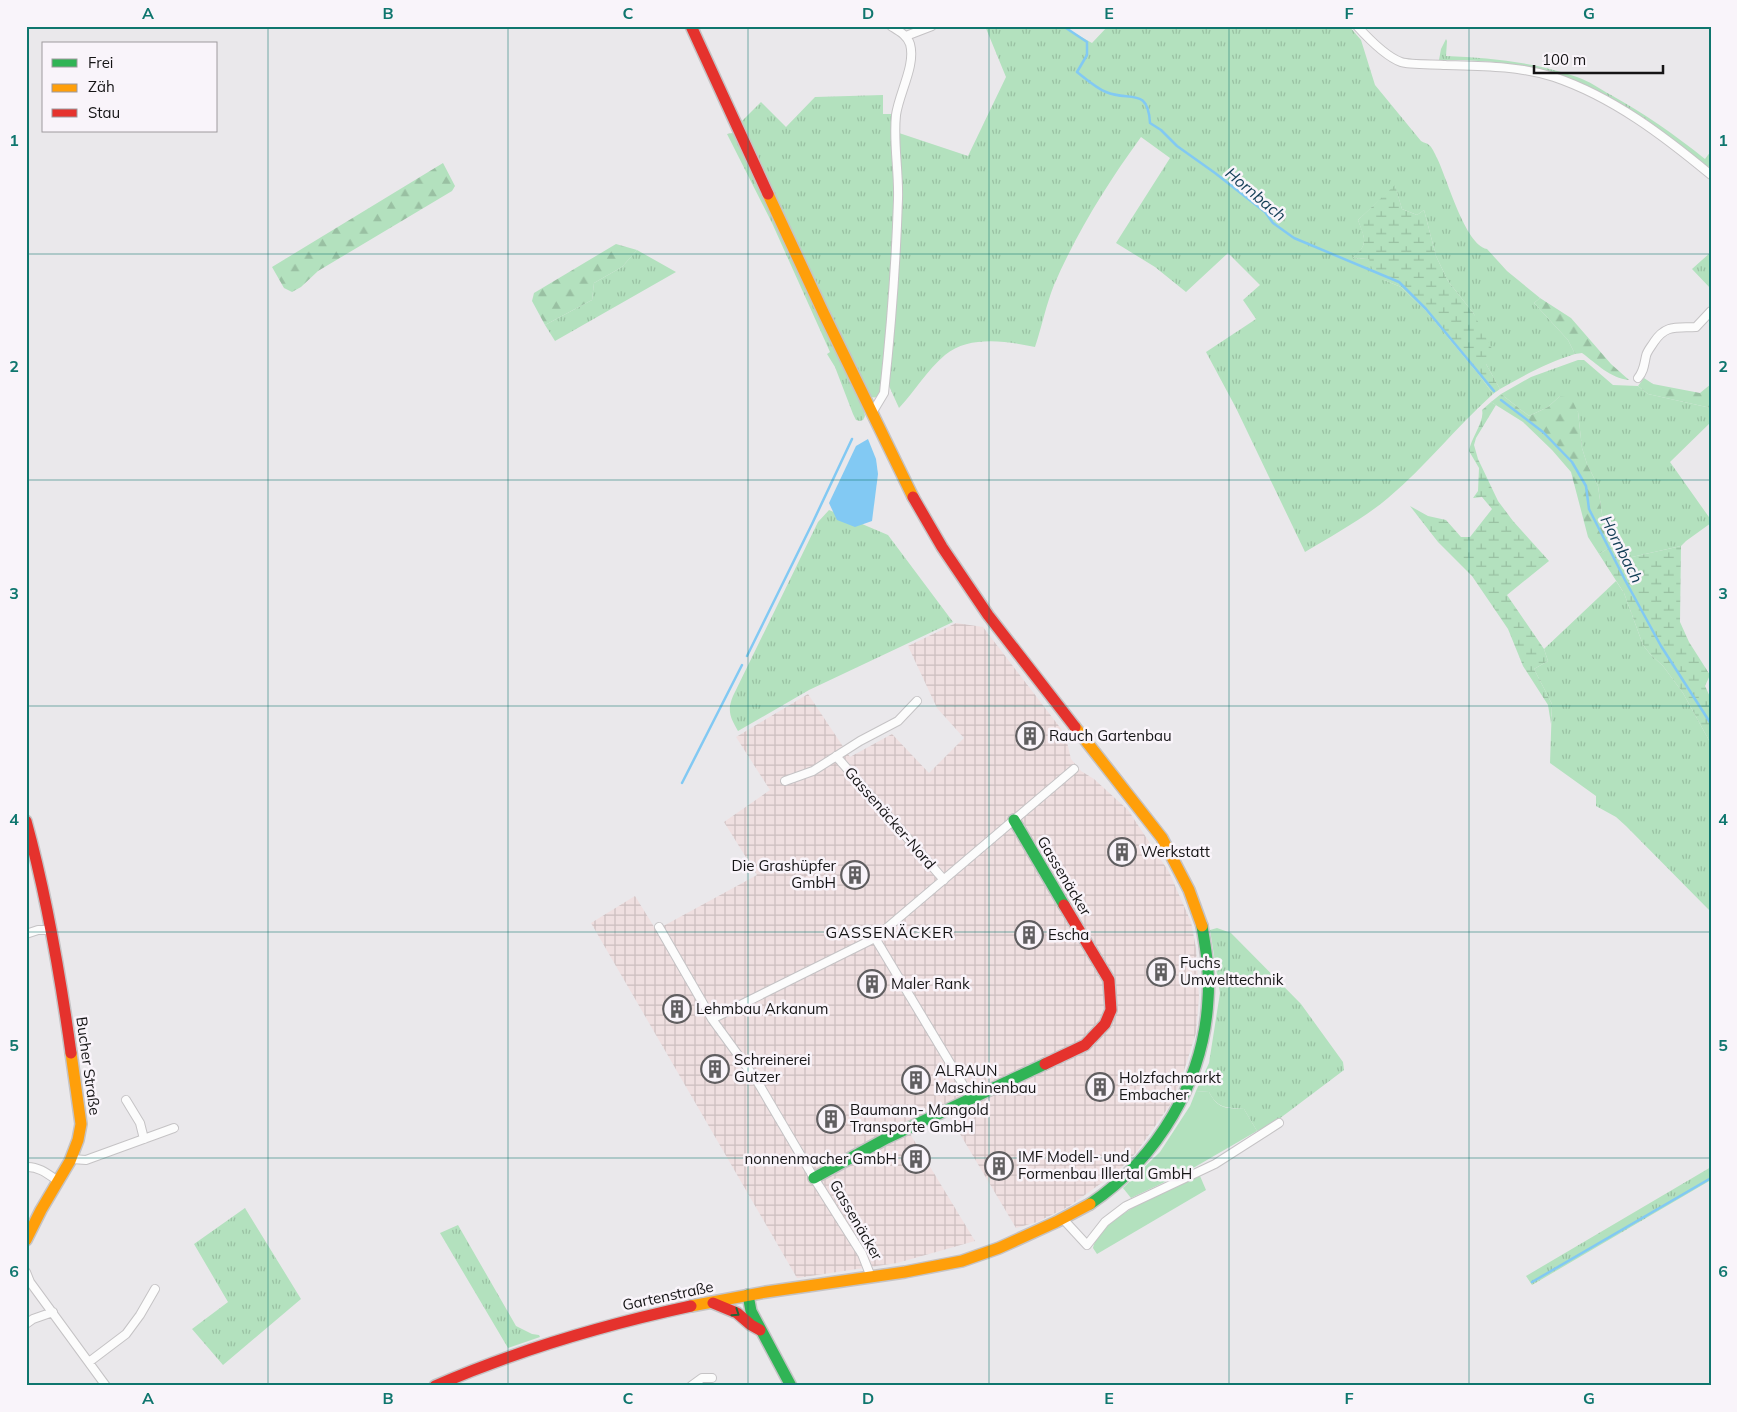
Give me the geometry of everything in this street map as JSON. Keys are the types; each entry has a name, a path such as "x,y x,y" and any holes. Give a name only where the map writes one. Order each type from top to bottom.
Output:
{"main road":[{"name":"Gartenstraße","path":"435,1386 468,1370 610,1324 748,1295 916,1271 978,1256 1063,1219 1108,1191 1133,1169 1150,1150 1175,1114 1193,1077 1205,1029 1208,1001 1206,958 1201,924 1183,876 1162,838 988,615 912,496 691,26"},
{"name":"Gassenäcker","path":"814,1178 887,1138 1085,1046 1100,1032 1109,1018 1112,998 1109,980 1014,820"},
{"name":"Bucher Straße","path":"26,821 42,885 62,986 81,1124 79,1140 72,1159 33,1224 26,1240"},
{"path":"748,1295 751,1311 791,1386"},
{"path":"708,1302 726,1307 741,1316 752,1327 760,1330"}],"street":[{"path":"872,413 884,393 895,287 899,188 896,115 910,64 910,45 906,36 891,26"},
{"path":"906,36 932,26"},
{"path":"1357,26 1376,46 1401,62 1519,68 1555,78 1596,95 1644,124 1711,175"},
{"path":"1638,378 1644,371 1647,353 1664,330 1696,327 1711,311"},
{"name":"Gassenäcker-Nord","path":"785,781 813,771 860,740 898,721 917,701"},
{"name":"Gassenäcker-Nord","path":"836,756 944,880"},
{"path":"712,1019 875,938 1074,770"},
{"name":"Gassenäcker","path":"658,927 712,1019 757,1081 814,1178 862,1254 872,1278"},
{"path":"26,934 38,930 50,930"},
{"path":"875,938 971,1098"},
{"path":"126,1100 140,1124 144,1139"},
{"path":"1063,1219 1087,1245 1105,1222 1126,1206 1215,1164 1279,1123"},
{"path":"72,1159 86,1160 174,1128"},
{"path":"26,1167 30,1166 44,1171 58,1181"},
{"path":"26,1272 30,1282 106,1386"},
{"path":"89,1362 126,1334 155,1289"},
{"path":"26,1324 33,1319 53,1312"},
{"path":"691,1386 702,1378 712,1378"}],"shaded area":[{"path":"956,623 983,627 1065,734 1071,759 1081,771 1094,779 1128,810 1169,872 1191,922 1196,948 1199,997 1196,1033 1181,1080 1170,1105 1136,1153 1117,1172 1068,1207 1037,1222 1016,1228 948,1114 909,1132 975,1241 897,1263 797,1278 591,923 635,896 656,930 757,875 724,822 770,790 736,737 808,694 850,757 892,734 929,773 964,738 937,708 908,646"}],"green space":[{"path":"985,26 1062,26 1092,43 1108,26 1349,26 1361,40 1375,85 1421,141 1428,144 1432,149 1471,236 1479,245 1487,249 1507,271 1540,298 1534,303 1568,340 1575,354 1546,365 1500,389 1486,364 1474,314 1448,281 1436,256 1424,210 1417,215 1402,209 1395,186 1358,220 1364,240 1362,249 1353,258 1369,259 1384,280 1401,287 1426,311 1493,394 1388,498 1358,520 1305,552 1236,408 1206,352 1256,319 1243,300 1260,285 1228,253 1186,292 1155,267 1116,243 1170,158 1141,137 1116,172 1063,265 1051,293 1035,347 989,341 965,344 945,355 932,367 899,408 888,381 900,163 899,133 968,156 1006,77"},
{"path":"1446,39 1446,56 1529,64 1586,81 1648,117 1705,159 1711,151 1711,161 1708,168 1642,119 1530,68 1494,62 1439,60 1441,49"},
{"path":"883,95 883,114 893,114 894,222 890,295 880,391 879,396 873,397 866,392 742,127 742,121 761,102 786,127 815,97"},
{"path":"727,134 737,135 863,406 865,416 863,420 856,420 853,414 835,367 827,354 830,352 772,223"},
{"path":"443,163 455,186 452,191 318,271 301,287 292,292 284,288 272,267"},
{"path":"1395,185 1402,209 1417,215 1424,210 1436,256 1448,281 1474,314 1492,349 1486,364 1500,389 1493,394 1426,311 1401,287 1384,280 1376,281 1369,259 1353,258 1362,249 1364,241 1358,220"},
{"path":"616,244 637,250 622,267 594,283 592,300 545,325 532,301 534,293"},
{"path":"637,250 676,272 555,341 545,325 592,300 594,283 622,267"},
{"path":"1711,252 1711,289 1692,269"},
{"path":"1540,298 1571,318 1611,364 1629,380 1610,373 1582,353 1575,354 1568,340 1534,303"},
{"path":"1578,360 1584,360 1613,385 1638,386 1648,394 1711,408 1711,422 1670,462 1711,520 1711,523 1681,546 1623,559 1604,528 1598,486 1587,464 1582,448 1578,412 1560,396 1548,407 1529,416 1501,394 1531,377"},
{"path":"1644,378 1653,384 1700,393 1711,384 1711,408 1648,394 1638,386"},
{"path":"1501,394 1529,416 1548,407 1560,396 1571,398 1578,412 1582,448 1587,464 1598,486 1604,528 1614,545 1599,554 1588,537 1571,472 1552,450 1523,422 1491,402"},
{"path":"1491,402 1496,405 1476,438 1474,445 1478,459 1498,501 1513,521 1549,561 1507,595 1544,649 1548,661 1534,669 1552,704 1551,724 1548,705 1523,666 1508,629 1472,576 1438,542 1410,506 1428,516 1446,520 1461,537 1470,537 1492,509 1482,497 1473,498 1478,491 1479,468 1469,451 1482,419 1482,410"},
{"path":"829,510 888,535 953,622 809,690 738,731 730,714 733,696 818,522"},
{"path":"1614,545 1623,559 1681,546 1680,622 1689,642 1710,675 1705,686 1711,699 1711,744 1683,693 1663,666 1643,645 1624,593 1599,554"},
{"path":"1616,581 1624,593 1643,645 1663,666 1683,693 1711,744 1711,912 1626,826 1616,817 1596,806 1596,796 1550,763 1552,704 1534,669 1548,661 1544,649"},
{"path":"1217,928 1231,933 1301,1004 1343,1062 1344,1070 1271,1125 1257,1131 1244,1109 1223,1106 1212,1098 1209,1092 1196,1091 1209,1063 1220,993 1210,930"},
{"path":"1196,1091 1209,1092 1219,1105 1244,1109 1257,1131 1188,1171 1131,1198 1123,1188 1160,1152 1190,1106"},
{"path":"1711,1167 1711,1180 1532,1285 1526,1276"},
{"path":"1200,1176 1206,1190 1097,1254 1093,1248 1099,1236 1123,1214 1139,1204"},
{"path":"245,1208 301,1299 223,1365 192,1329 228,1302 194,1244"},
{"path":"458,1225 516,1326 540,1337 508,1348 440,1233"}],"water":[{"path":"868,439 876,459 878,474 872,521 855,527 837,520 829,503 856,446"}],"waterway":[{"name":"Hornbach","path":"1063,26 1087,42 1087,55 1077,72 1106,92 1114,95 1136,97 1141,100 1146,104 1150,123 1161,130 1177,146 1265,212 1273,223 1294,238 1399,282 1426,309 1494,391"},
{"name":"Hornbach","path":"1501,400 1543,432 1572,462 1586,486 1589,509 1625,580 1661,646 1711,724"},
{"path":"747,656 852,439"},
{"path":"682,783 742,665"},
{"path":"1532,1282 1711,1178"}],"traffic: fast":[{"path":"1014,820 1064,905"},
{"path":"1090,1204 1137,1164 1156,1141 1173,1115 1187,1088 1205,1029 1208,999 1208,971 1202,926"},
{"path":"814,1178 887,1138 1045,1064"},
{"path":"748,1295 751,1311 791,1386"}],"traffic: slow":[{"path":"768,194 913,497"},
{"path":"1075,727 1162,838 1189,890 1202,926"},
{"path":"26,1240 70,1161 78,1140 81,1124 71,1053"},
{"path":"691,1306 766,1292 905,1272 962,1261 999,1248 1090,1204"}],"traffic: jam":[{"path":"691,26 768,194"},
{"path":"913,497 942,547 988,615 1075,727"},
{"path":"26,821 52,936 71,1053"},
{"path":"1045,1064 1085,1045 1105,1024 1111,1010 1109,980 1064,905"},
{"path":"713,1303 737,1313 760,1330"},
{"path":"435,1386 529,1350 626,1321 691,1306"}],"place":[{"name":"Rauch Gartenbau","path":"1030,736"},
{"name":"Werkstatt","path":"1122,852"},
{"name":"Die Grashüpfer GmbH","path":"855,875"},
{"name":"Escha","path":"1029,935"},
{"name":"Fuchs Umwelttechnik","path":"1161,972"},
{"name":"Maler Rank","path":"872,984"},
{"name":"Lehmbau Arkanum","path":"677,1009"},
{"name":"Schreinerei Gutzer","path":"715,1069"},
{"name":"ALRAUN Maschinenbau","path":"916,1080"},
{"name":"Holzfachmarkt Embacher","path":"1100,1087"},
{"name":"Baumann- Mangold Transporte GmbH","path":"831,1119"},
{"name":"nonnenmacher GmbH","path":"916,1159"},
{"name":"IMF Modell- und Formenbau Illertal GmbH","path":"999,1166"}],"district":[{"name":"GASSENÄCKER","path":"890,932"}]}
